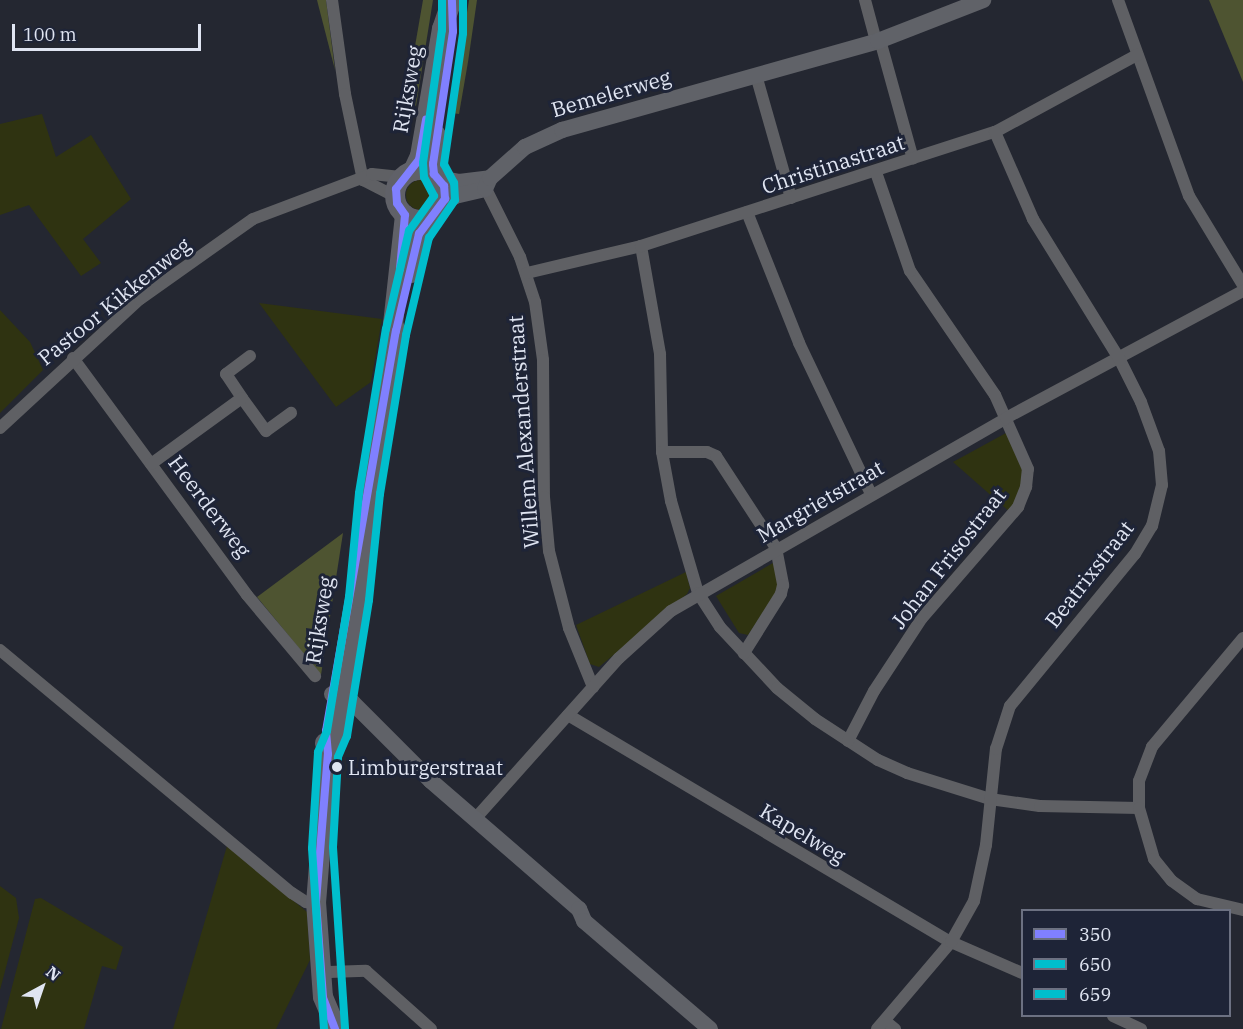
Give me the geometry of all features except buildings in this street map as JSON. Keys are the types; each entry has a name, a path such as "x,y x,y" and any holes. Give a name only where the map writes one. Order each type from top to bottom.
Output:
{"main road":[{"name":"Rijksweg","path":"408,174 420,156 442,29 451,8"},
{"name":"Rijksweg","path":"437,176 434,154 453,31 451,8"},
{"path":"408,174 437,176 445,190 444,203 427,219 405,215 395,196 408,174"},
{"name":"Rijksweg","path":"396,331 393,324 405,215"},
{"name":"Rijksweg","path":"331,970 316,902 328,754 337,734 332,693 368,526 369,495 396,331 400,326 419,234 427,219"},
{"name":"Rijksweg","path":"322,846 335,1026"}],"street":[{"path":"332,0 345,94 363,180 395,196"},
{"path":"865,0 913,159"},
{"name":"Bemelerweg","path":"444,203 486,182 525,147 553,133 878,41 983,0"},
{"path":"1118,0 1189,196 1243,285"},
{"name":"Christinastraat","path":"527,273 641,246 995,132 1137,55"},
{"path":"756,75 791,198"},
{"name":"Beatrixstraat","path":"881,1025 951,942 980,883 996,749 1010,706 1135,554 1159,505 1160,451 1120,360 1033,219 995,132"},
{"name":"Johan Frisostraat","path":"848,741 874,692 922,618 1018,507 1026,487 1028,469 995,395 910,271 876,172"},
{"name":"Pastoor Kikkenweg","path":"0,428 73,358 161,283 253,219 363,180 375,173 408,174"},
{"path":"437,176 486,182"},
{"name":"Willem Alexanderstraat","path":"486,182 527,273 543,360 544,497 549,551 569,628 593,687"},
{"path":"747,212 799,343 871,494"},
{"path":"641,246 660,354 662,452 671,501 698,593 720,627 777,688 848,741 907,773 990,799 1040,806 1139,808"},
{"name":"Margrietstraat","path":"474,820 593,687 671,611 776,548 1006,418 1120,360 1243,291"},
{"path":"250,356 226,374 242,398 266,431 291,413"},
{"name":"Heerderweg","path":"73,358 247,595 315,676"},
{"path":"151,464 242,398"},
{"path":"662,452 707,452 716,456 776,548 783,585 781,594 744,653"},
{"path":"1243,638 1152,747 1139,781 1139,808 1154,859 1172,880 1197,899 1243,910"},
{"path":"0,650 292,893 306,902 316,902"},
{"path":"332,693 474,820 579,909 584,921 710,1029"},
{"name":"Kapelweg","path":"568,715 951,942 1021,972"},
{"path":"331,970 368,973 430,1029"},
{"path":"1115,1017 1141,1029"},
{"path":"881,1025 895,1029"}],"green space":[{"path":"317,0 326,0 335,70 318,4"},
{"path":"423,0 433,0 416,106 406,98"},
{"path":"469,0 477,0 459,114 451,113"},
{"path":"1209,0 1243,0 1243,82"},
{"path":"42,114 56,157 91,135 131,199 83,239 101,263 81,276 29,205 0,215 0,124"},
{"path":"421,180 432,184 436,195 432,206 421,210 410,206 406,195 410,184"},
{"path":"259,303 382,319 371,382 336,407"},
{"path":"0,310 30,342 43,370 0,413"},
{"path":"1006,433 1024,466 1025,483 1011,513 953,462"},
{"path":"343,533 321,675 257,597"},
{"path":"773,563 781,586 748,635 739,633 716,596"},
{"path":"686,572 690,588 687,594 599,667 590,664 576,625"},
{"path":"227,846 307,912 310,960 276,1029 173,1029"},
{"path":"0,886 16,898 19,918 0,990"},
{"path":"41,898 123,947 116,970 102,966 84,1029 1,1029 35,899"}],"transit line":[{"name":"659","path":"324,1029 312,848 318,752 327,731 349,597 359,493 386,329 409,231 434,196 424,177 423,163 442,30 442,0"},
{"name":"350","path":"335,1029 323,997 316,902 328,754 326,731 396,331 419,234 445,199 444,186 434,174 433,164 453,31 452,0"},
{"name":"650","path":"345,1028 333,847 338,757 347,736 369,600 380,494 406,335 429,238 455,200 454,183 444,164 463,33 463,0"},
{"name":"350","path":"400,269 405,215 397,203 396,189 419,160 426,120"}],"place":[{"name":"Limburgerstraat","path":"337,767"}]}
